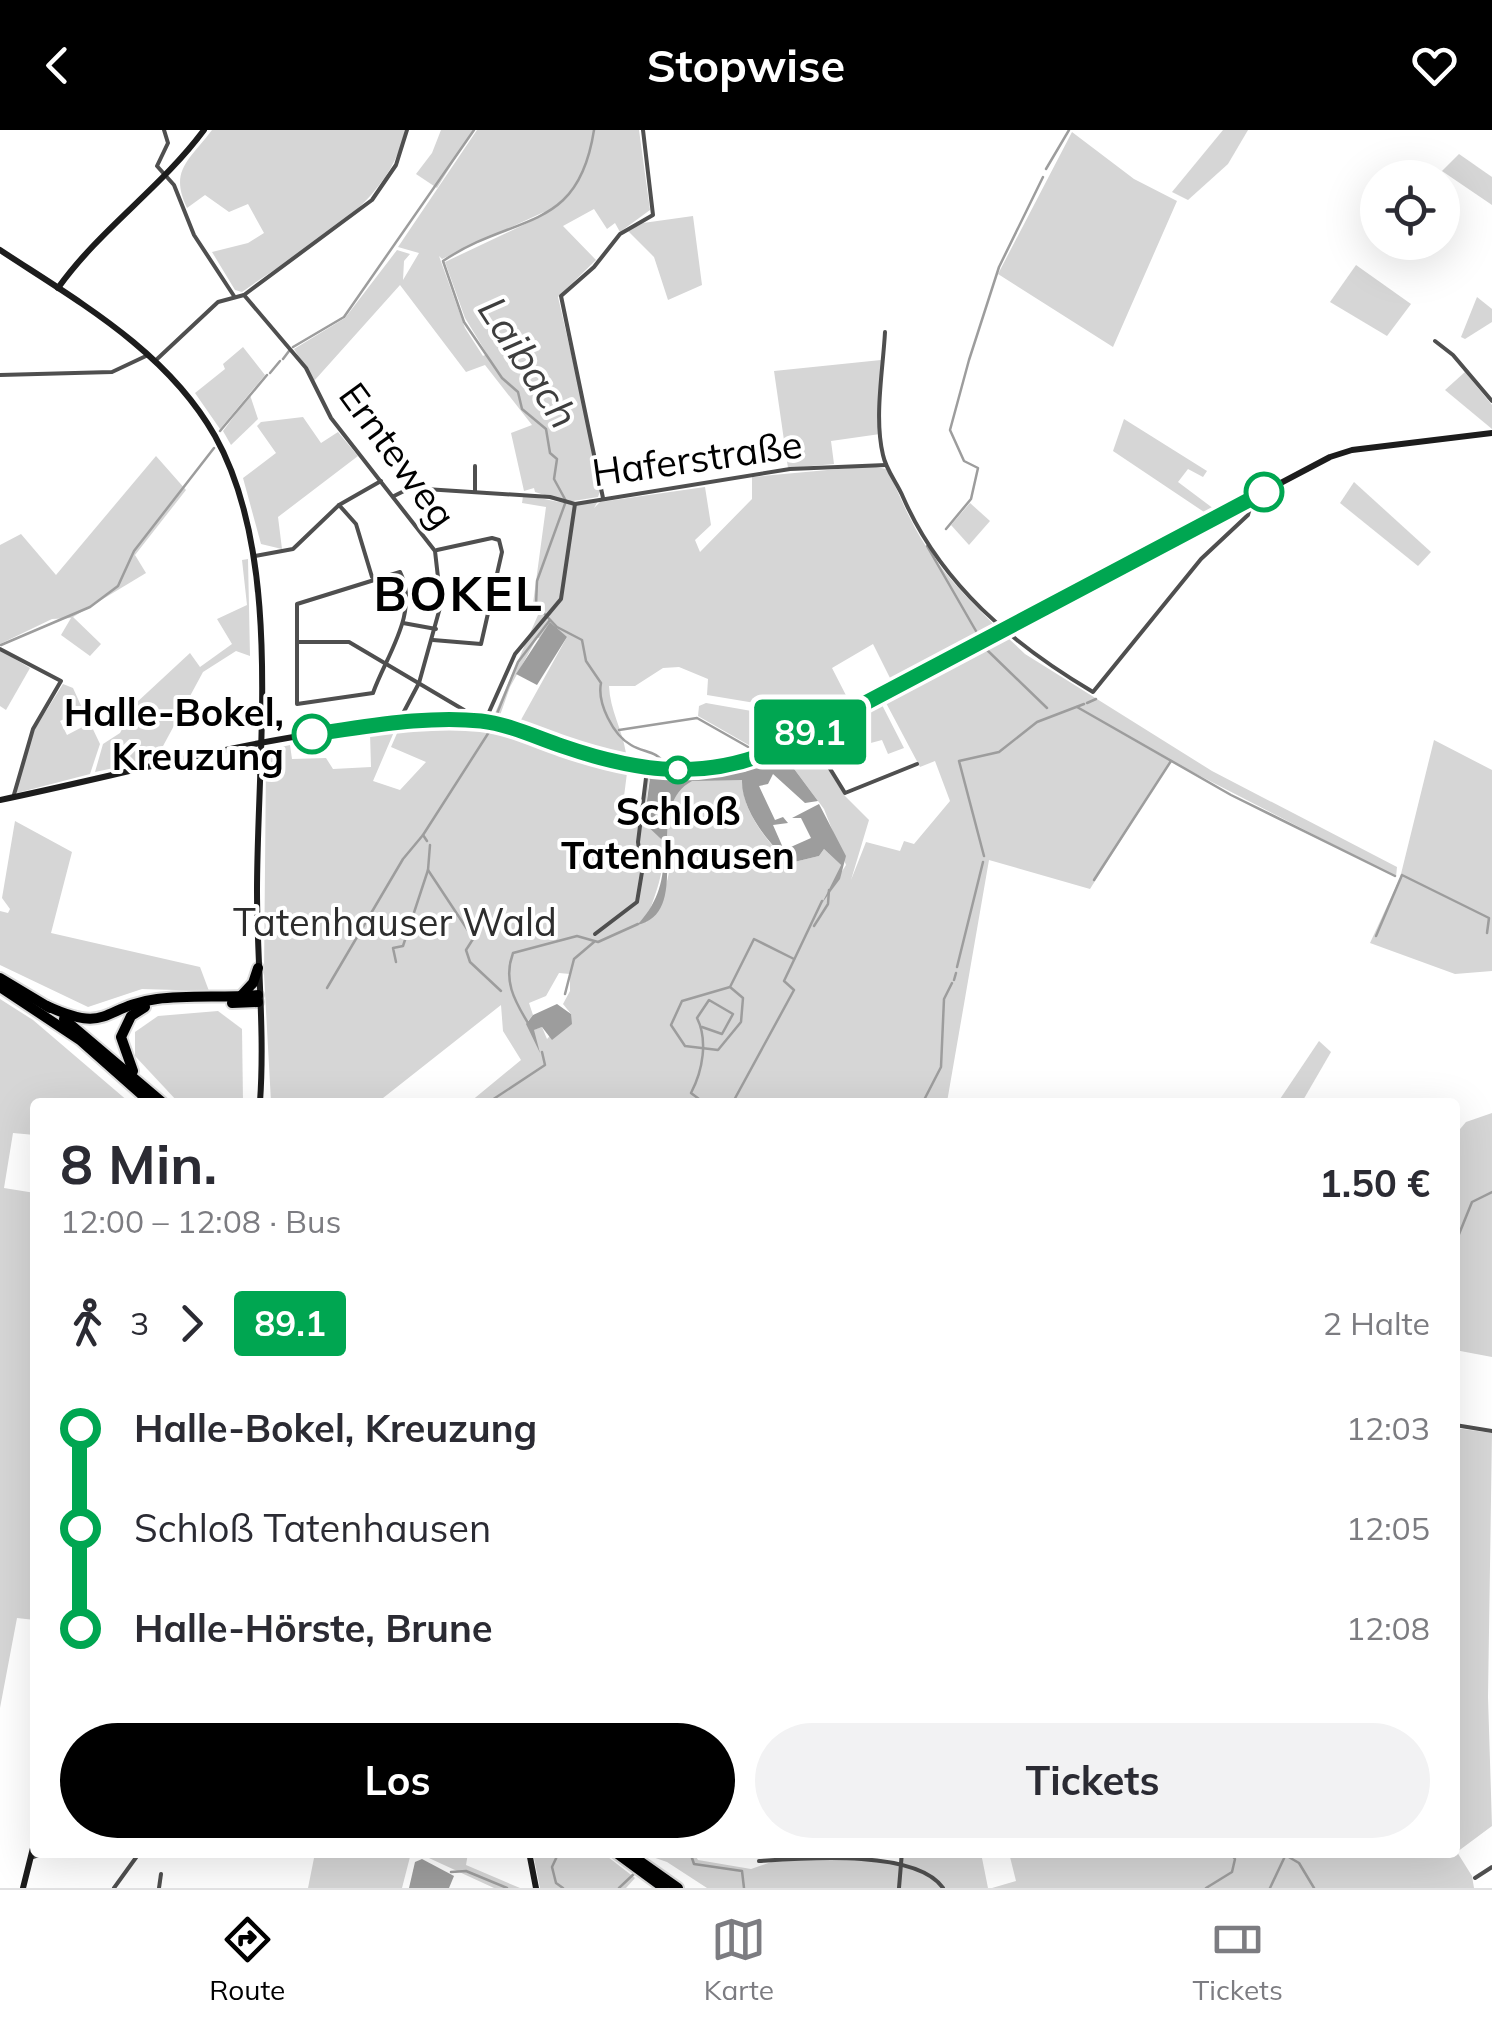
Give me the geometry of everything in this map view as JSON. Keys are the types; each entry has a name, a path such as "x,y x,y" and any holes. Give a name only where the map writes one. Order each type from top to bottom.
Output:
{"highway":[{"path":"240,996 253,983 258,968"},
{"path":"0,978 47,1006 158,1098"},
{"path":"0,986 80,1040 145,1098"},
{"path":"47,1006 88,1021 109,1018 146,1001 240,996 258,999"},
{"path":"136,1077 121,1037 136,1012 158,1005 258,999"},
{"path":"631,1859 664,1888"},
{"path":"645,1871 678,1888"}],"main road":[{"path":"58,288 112,228 167,176 204,130"},
{"path":"0,250 156,361 214,436 243,502 255,556 260,1098"},
{"path":"0,800 258,743 399,724 473,720 647,770 742,762 808,733 1342,452 1492,433"},
{"path":"23,1888 31,1858"},
{"path":"530,1858 536,1888"}],"street":[{"path":"164,130 168,143 157,166 167,176 194,235 234,296"},
{"path":"156,361 218,302 244,295 372,200 396,164 407,130"},
{"path":"603,498 561,296 594,267 620,234 653,215 643,130"},
{"name":"Ernteweg","path":"244,295 306,368 321,403 435,551 442,604 419,683 399,724"},
{"path":"885,332 882,454 936,555 1026,651 1093,692 1201,559 1248,515 1253,498"},
{"path":"1435,341 1453,355 1492,401"},
{"path":"0,375 112,372 148,354"},
{"path":"869,464 882,454"},
{"path":"475,466 475,492"},
{"name":"Haferstraße","path":"394,496 410,488 550,496 565,504 575,504 790,469 886,466"},
{"path":"255,556 293,549 339,506 381,481"},
{"path":"486,721 514,654 564,590 575,504"},
{"path":"339,506 356,524 373,578"},
{"path":"433,640 481,644 502,552 498,540 492,538 435,551"},
{"path":"400,572 406,594 403,623 371,695 298,704 296,608 300,602 373,578 400,572"},
{"path":"403,623 436,628"},
{"path":"297,642 348,642 470,714 473,720"},
{"path":"0,649 61,681 32,730 12,798"},
{"path":"808,733 845,792 916,764"},
{"path":"595,934 627,914 637,902 642,872 638,842 647,770"},
{"path":"1460,1426 1492,1431"},
{"path":"114,1888 136,1858"},
{"path":"760,1861 798,1858 902,1864 924,1869 942,1888"},
{"path":"899,1888 902,1858"},
{"path":"1474,1878 1492,1866"},
{"path":"159,1888 162,1874"}],"green space":[{"path":"212,130 405,130 396,158 382,182 362,204 316,242 242,292 235,290 212,252 248,243 264,233 248,204 229,212 205,195 187,208 182,195 184,166"},
{"path":"441,130 473,130 437,188 416,174 432,153"},
{"path":"477,130 639,130 650,210 620,232 615,223 607,229 594,209 563,226 596,260 558,297 602,486 598,497 567,502 535,492 534,488 524,491 511,433 532,425 485,365 466,372 400,285 314,381 294,349 345,318 397,250 410,254 404,261 403,280 419,253 398,247","holes":["544,212 445,262 465,318 487,354 483,356 465,328 439,256 442,259"]},
{"path":"1223,130 1248,130 1228,164 1188,200 1172,192"},
{"path":"1072,132 1134,179 1177,201 1113,347 998,274"},
{"path":"1459,154 1492,177 1492,205 1460,183 1460,160 1453,160"},
{"path":"693,216 702,285 668,300 654,257 628,231 643,223"},
{"path":"1356,265 1411,304 1387,336 1330,302"},
{"path":"1477,297 1492,309 1492,322 1465,339 1461,337"},
{"path":"243,347 265,375 220,429 195,393 225,369 223,364"},
{"path":"881,360 880,434 831,441 834,464 788,468 774,371"},
{"path":"1465,372 1492,405 1492,429 1445,390"},
{"path":"250,395 258,419 231,445 223,431"},
{"path":"303,417 321,443 338,432 358,456 278,517 282,549 261,544 243,478 276,453 257,426 261,422"},
{"path":"1124,419 1207,471 1203,477 1188,469 1178,482 1218,512 1210,516 1113,451"},
{"path":"156,456 186,490 135,555 146,573 73,617 101,644 90,656 61,635 71,618 52,619 0,644 0,545 21,534 56,575"},
{"path":"871,466 886,469 933,557 962,592 1025,654 1212,771 1397,867 1396,877 1171,761 1090,889 989,860 948,1098 475,1098 521,1060 503,1031 501,1005 383,1098 271,1098 264,974 266,762 272,749 290,745 292,759 326,758 333,769 371,767 370,733 394,732 373,781 400,790 426,762 391,747 398,731 483,728 627,773 622,812 642,814 648,777 663,775 649,780 644,823 663,841 661,874 646,923 669,872 666,823 670,800 692,781 743,780 751,814 773,847 790,863 819,856 824,849 841,865 823,901 846,865 824,809 783,754 744,772 666,775 744,767 810,739 845,796 869,820 851,880 866,842 900,851 904,841 914,844 950,801 935,761 920,767 885,701 896,690 873,644 832,668 852,707 785,740 761,704 707,695 708,679 679,667 663,668 635,686 609,686 626,753 612,750 606,758 517,727 567,637 537,638 510,687 498,721 492,720 538,615 532,611 546,507 522,503 523,496 569,503 598,501 594,508 600,502 705,487 711,525 695,540 700,552 752,499 752,477","holes":["559,973 570,974 570,991 563,1004 571,1014 547,1039 542,1027 533,1030 527,1022 533,1015 529,1003 546,996"]},
{"path":"1354,482 1431,552 1418,566 1340,503"},
{"path":"970,503 990,521 969,545 951,525"},
{"path":"248,559 250,656 236,651 203,672 156,759 95,772 103,744 120,733 135,704 190,653 200,667 232,644 217,619 247,605 242,560"},
{"path":"0,650 30,668 6,710 0,706"},
{"path":"63,684 73,688 83,710 60,721 67,735 90,723 100,744 90,774 17,793 14,789 34,730"},
{"path":"706,703 763,713 781,742 761,752 698,716 699,706"},
{"path":"881,703 904,748 888,754 882,740 867,744 861,741 828,760 814,739"},
{"path":"1434,740 1492,770 1492,971 1455,974 1370,943 1400,878"},
{"name":"Tatenhauser Wald","path":"15,821 72,852 51,933 200,967 209,991 142,989 88,1007 0,965 0,911 8,913 10,909 2,898"},
{"path":"0,999 33,1020 124,1098 30,1098 30,1135 13,1133 4,1188 30,1192 30,1619 17,1618 0,1708"},
{"name":"Tatenhauser Wald","path":"218,1011 242,1029 243,1098 174,1098 135,1056 135,1032 158,1016"},
{"path":"1319,1041 1331,1052 1304,1098 1281,1098"},
{"path":"1492,1113 1492,1357 1460,1351 1460,1129 1466,1122"},
{"path":"1460,1429 1492,1433 1488,1697 1492,1826 1460,1850"},
{"path":"1460,1857 1472,1876 1474,1888 992,1888 1016,1881 1010,1858"},
{"path":"314,1858 410,1858 402,1888 308,1888"},
{"path":"429,1858 467,1858 466,1865 520,1888 494,1888"},
{"path":"534,1858 609,1858 635,1878 626,1888 540,1888"},
{"path":"655,1858 697,1858 751,1869 774,1858 862,1858 899,1863 899,1858 982,1858 988,1888 707,1888"}],"shaded area":[{"path":"550,622 567,637 537,685 516,674"},
{"path":"783,754 818,801 805,803 773,774 768,784 759,786 775,820 783,817 788,823 773,825 784,850 811,838 801,818 792,818 819,804 846,856 840,879 822,903 841,865 824,849 819,856 790,863 751,814 742,780 692,781 677,795 669,813 663,901 654,916 637,925 656,898 663,866 663,841 644,823 650,778 665,774 744,772"},
{"path":"557,1004 571,1014 572,1024 552,1040 542,1027 534,1030 540,1053 526,1024 533,1015"},
{"path":"422,1859 454,1876 449,1888 409,1888 415,1862"}],"waterway":[{"path":"293,347 344,317 474,130"},
{"name":"Laibach","path":"594,130 586,163 574,187 558,204 443,261 464,322 502,378 518,392 522,409 546,429 550,453 557,459 554,479 566,501 537,581 536,605 557,627 582,640 586,661 601,683 604,709 618,734 665,765"},
{"path":"1046,169 1069,130"},
{"path":"946,529 971,499 978,468 964,461 950,430 969,360 999,267 1043,177"},
{"path":"283,359 289,351"},
{"path":"270,373 280,361"},
{"path":"220,431 267,375"},
{"path":"1,645 90,607 118,586 134,551 214,448"},
{"path":"927,546 980,638"},
{"path":"494,721 518,662 550,620"},
{"path":"986,649 1047,708"},
{"path":"1087,703 1096,699"},
{"path":"984,856 959,761 999,752 1037,722 1084,704"},
{"path":"1077,707 1231,795 1395,876"},
{"name":"Laibach","path":"619,730 697,718 757,752"},
{"path":"427,841 423,835 489,732"},
{"path":"1094,880 1171,761"},
{"path":"327,988 403,859 423,835"},
{"path":"430,845 428,870 469,932"},
{"path":"957,967 983,862"},
{"path":"396,962 393,948 403,946 428,870"},
{"path":"1376,936 1402,875 1489,918 1487,933"},
{"name":"Laibach","path":"814,926 828,904 829,890"},
{"name":"Laibach","path":"735,1098 794,990 784,981 822,901"},
{"name":"Laibach","path":"528,1023 514,998 510,981 513,953 577,936 598,942 638,924"},
{"path":"473,939 466,950 470,962 501,991"},
{"path":"730,987 743,998 741,1022 718,1050 685,1046 671,1025 682,1001 730,987 754,939 794,959"},
{"path":"565,994 574,959 594,942"},
{"path":"954,980 956,973"},
{"path":"925,1098 941,1067 944,999 952,983"},
{"path":"698,1098 691,1093 703,1055 697,1018 709,1000 733,1014 722,1034 702,1027"},
{"name":"Laibach","path":"495,1098 545,1065 542,1052"},
{"path":"1460,1232 1472,1202 1492,1192"},
{"name":"Laibach","path":"556,1858 552,1867 556,1883 563,1888"},
{"name":"Laibach","path":"692,1858 694,1864 742,1871 744,1888"},
{"path":"1206,1888 1232,1872 1234,1858"},
{"path":"1270,1888 1284,1858"},
{"path":"1290,1858 1299,1863 1314,1888"},
{"path":"451,1872 466,1871 507,1888"},
{"name":"Laibach","path":"619,1888 637,1871"}],"bus line":[{"name":"89.1","path":"312,734 434,721 486,721 631,768 668,770 742,762 786,745 1264,492"}],"place":[{"name":"Halle-Bokel, Kreuzung","path":"312,734"},
{"name":"Schloß Tatenhausen","path":"678,770"}],"district":[{"name":"BOKEL","path":"459,593"}]}
